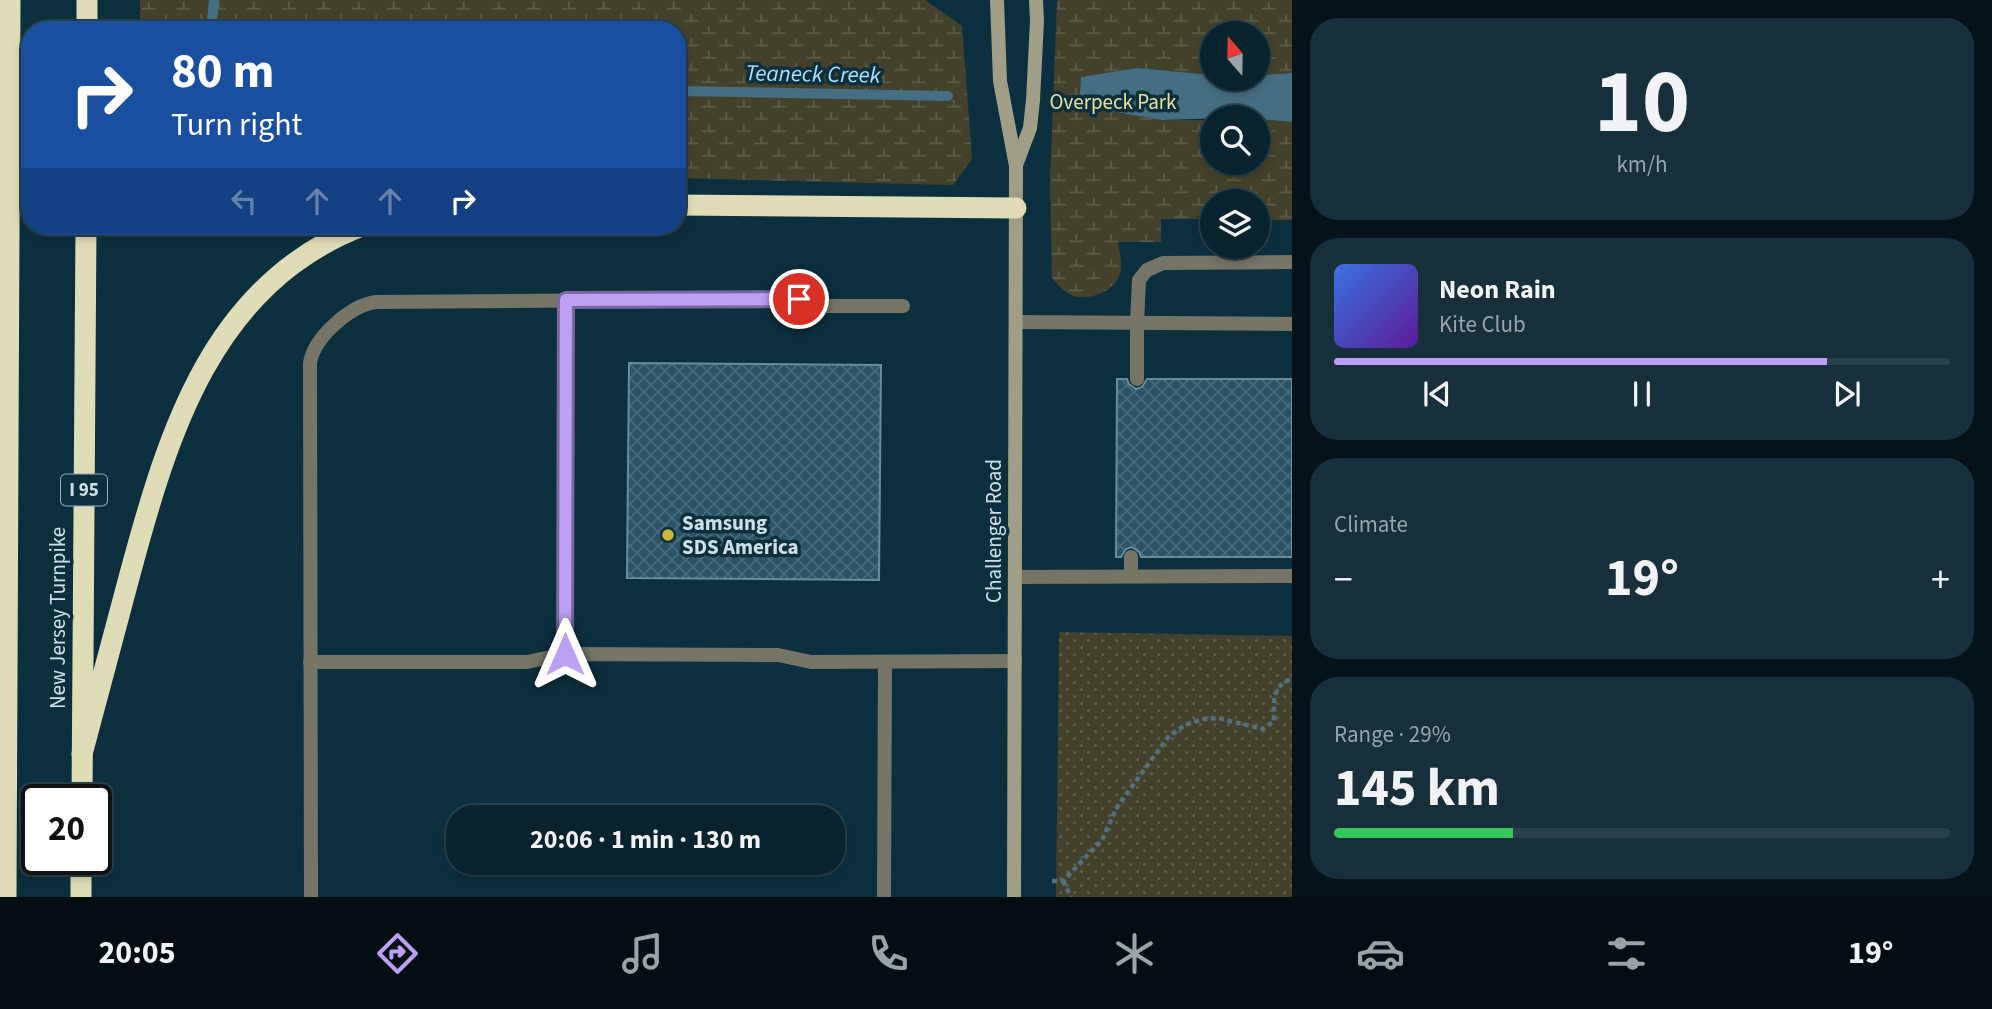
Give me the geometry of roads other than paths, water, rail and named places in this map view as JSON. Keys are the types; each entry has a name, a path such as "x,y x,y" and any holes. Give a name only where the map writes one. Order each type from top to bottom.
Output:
{"highway":[{"path":"6,897 10,0"},
{"path":"87,0 87,21"},
{"path":"686,205 1016,208"},
{"name":"New Jersey Turnpike","path":"82,784 86,235"},
{"path":"82,754 149,502 176,428 205,364 239,316 279,275 341,235"},
{"path":"81,875 81,897"}],"main road":[{"name":"Challenger Road","path":"997,0 1000,81 1016,166 1014,897"},
{"name":"Challenger Road","path":"1016,166 1030,128 1036,0"}],"lane":[{"path":"1137,379 1139,280 1146,270 1163,263 1292,262"},
{"path":"311,897 310,363 318,341 353,310 368,303 799,299 828,306 903,306"},
{"path":"565,654 566,300"},
{"path":"1016,322 1292,324"},
{"path":"1130,576 1131,557"},
{"path":"1015,577 1292,576"},
{"path":"310,662 527,662 565,654 778,655 811,662 1015,662"},
{"path":"884,897 885,662"}],"water":[{"path":"1137,68 1200,74 1200,91 1270,91 1270,74 1292,73 1292,122 1270,120 1270,105 1200,105 1200,119 1162,120 1079,106 1081,77"}],"waterway":[{"name":"Teaneck Creek","path":"212,21 214,0"},
{"name":"Teaneck Creek","path":"686,91 948,96"}],"place":[{"name":"Samsung SDS America","path":"668,535"}],"park label":[{"name":"Overpeck Park","path":"1113,102"}]}
